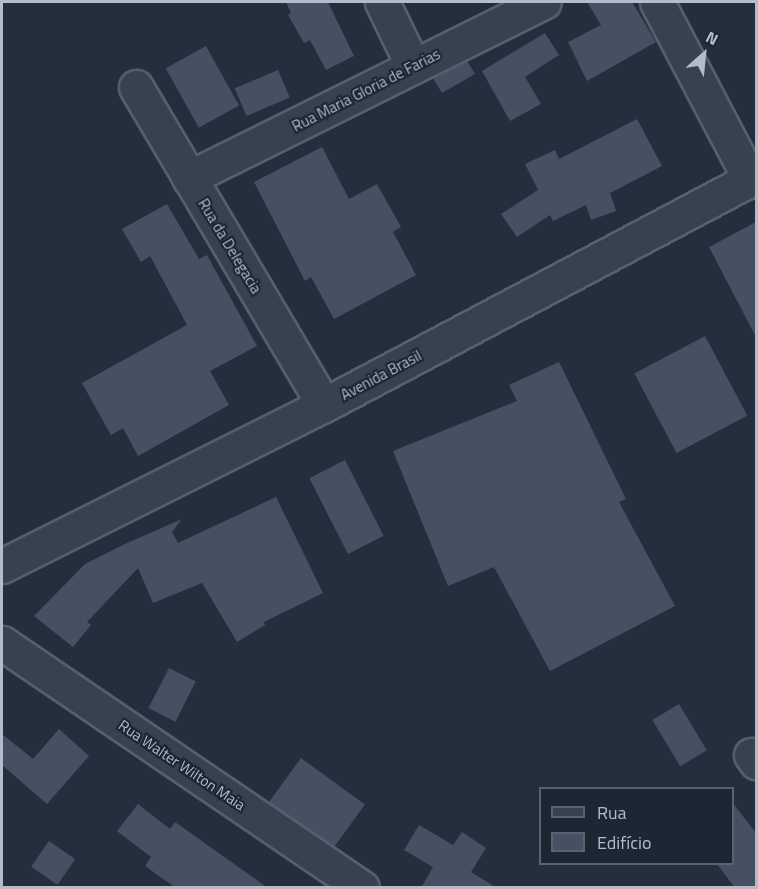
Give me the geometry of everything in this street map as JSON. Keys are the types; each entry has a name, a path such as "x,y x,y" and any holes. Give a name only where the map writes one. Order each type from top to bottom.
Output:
{"street":[{"path":"382,2 413,66"},
{"name":"Rua Maria Gloria de Farias","path":"189,178 544,2"},
{"path":"657,2 753,178"},
{"name":"Rua da Delegacia","path":"136,87 324,405"},
{"name":"Avenida Brasil","path":"2,566 324,405 753,178"},
{"name":"Rua Walter Wilton Maia","path":"2,643 362,888"}],"building":[{"path":"286,2 328,2 354,56 326,70 310,40 304,43 288,15 291,13"},
{"path":"587,2 632,2 656,42 587,81 568,42 601,25"},
{"path":"545,33 559,55 525,77 541,104 510,121 482,71"},
{"path":"206,46 239,105 199,128 166,68"},
{"path":"467,61 475,74 442,93 433,78"},
{"path":"278,70 290,98 246,116 235,88"},
{"path":"637,119 662,166 610,193 616,211 591,220 586,205 553,221 550,215 517,237 501,214 538,190 525,164 555,150 559,159"},
{"path":"322,147 349,199 377,184 401,227 393,232 416,275 334,319 311,277 305,281 254,182"},
{"path":"167,204 199,259 207,255 257,346 210,371 229,405 138,456 123,428 111,435 82,383 187,325 150,256 141,262 122,229"},
{"path":"756,222 756,337 709,247"},
{"path":"705,336 747,415 677,453 634,374"},
{"path":"559,362 626,499 619,502 675,606 550,671 494,567 448,586 393,451 517,401 509,385"},
{"path":"345,460 384,536 348,554 309,478"},
{"path":"276,497 323,593 264,622 265,625 237,642 202,583 153,603 138,568 87,622 91,625 73,647 34,616 85,564 127,543 182,519 172,532 178,543"},
{"path":"169,668 196,682 175,722 149,708"},
{"path":"679,704 707,750 680,766 652,720"},
{"path":"59,729 89,756 47,804 2,765 2,734 33,759"},
{"path":"301,758 365,804 333,849 269,802"},
{"path":"138,804 170,829 175,822 268,888 176,888 145,866 151,857 117,831"},
{"path":"734,805 756,833 756,888 735,888 718,865 734,865"},
{"path":"419,825 453,845 462,832 486,848 471,872 497,888 421,888 433,867 404,850"},
{"path":"49,841 75,859 57,885 31,866"}]}
